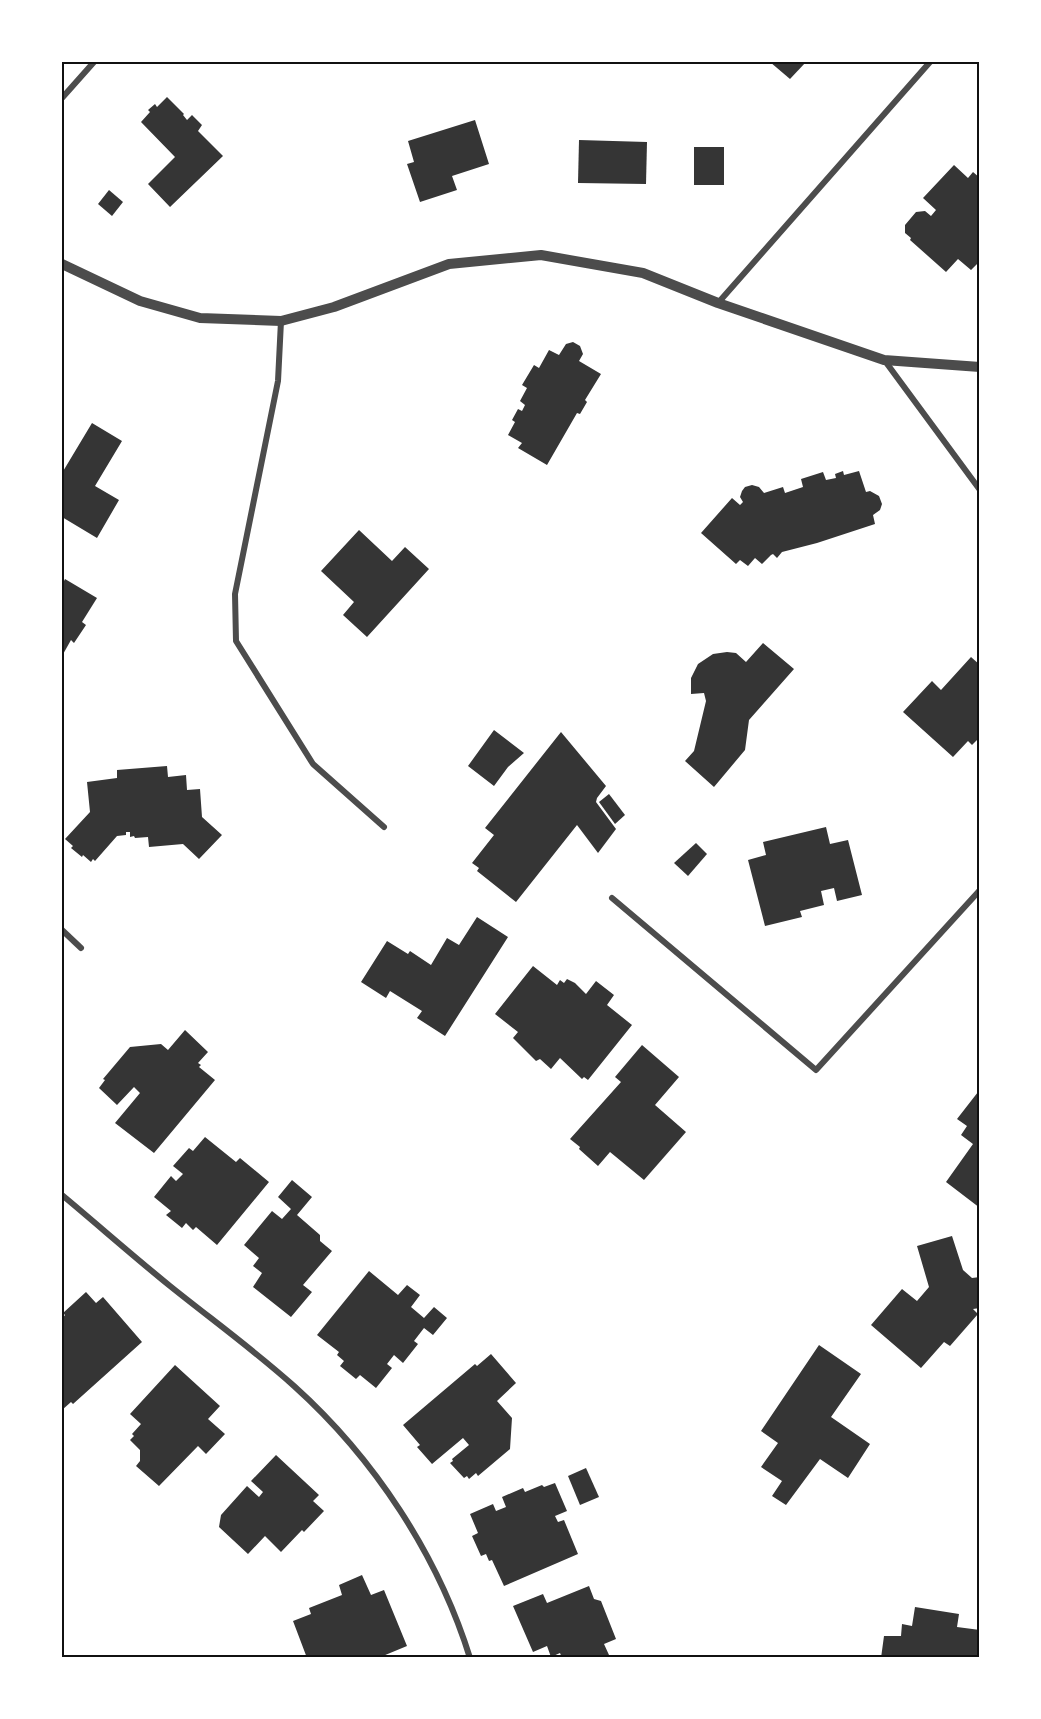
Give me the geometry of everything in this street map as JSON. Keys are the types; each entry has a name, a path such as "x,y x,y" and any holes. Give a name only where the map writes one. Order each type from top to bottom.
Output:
{"street":[{"path":"62,98 94,62"},
{"path":"718,303 930,62"},
{"path":"62,264 140,301 200,318 281,321 334,308 449,264 541,255 643,273 718,303 885,360 980,367"},
{"path":"281,321 278,381 235,594 236,641 313,764 384,827"},
{"path":"885,360 980,490"},
{"path":"612,898 816,1070 980,890"},
{"path":"62,930 81,948"},
{"path":"62,1195 294,1386 342,1436 373,1472 425,1552 447,1597 470,1658"}],"building":[{"path":"770,62 806,62 790,79"},
{"path":"167,97 187,120 192,115 202,125 198,131 223,156 170,207 148,184 175,157 141,122 150,112 148,110 155,104 157,107"},
{"path":"475,120 489,164 452,176 457,190 420,202 407,164 414,162 408,141"},
{"path":"579,140 647,142 646,184 578,183"},
{"path":"694,147 724,147 724,185 694,185"},
{"path":"954,165 968,178 973,172 980,178 980,261 971,270 958,259 946,272 910,240 911,238 905,233 905,225 916,212 925,211 931,216 936,210 923,198"},
{"path":"109,190 123,202 112,216 98,204"},
{"path":"573,342 580,346 583,354 579,361 601,374 585,400 587,402 580,414 577,413 547,465 518,448 522,443 508,435 515,422 512,420 518,409 522,411 525,405 520,401 527,388 522,385 534,365 539,368 549,350 559,355 566,344"},
{"path":"92,423 122,441 95,486 119,500 97,538 62,517 62,473"},
{"path":"843,471 844,475 859,471 866,492 870,491 879,496 882,504 880,510 873,515 875,524 782,552 777,558 773,554 762,564 755,558 748,566 740,560 736,564 701,533 732,498 740,505 743,502 740,497 745,487 752,485 759,487 764,493 783,487 785,493 803,487 801,479 823,472 826,480 836,478 835,474"},
{"path":"359,530 392,561 405,547 429,569 367,637 343,615 354,602 321,571"},
{"path":"65,579 97,598 82,622 86,625 74,643 71,640 62,656 62,585"},
{"path":"763,643 794,669 749,720 745,750 714,787 685,761 694,751 706,701 704,693 691,694 691,678 698,664 713,654 736,653 746,662"},
{"path":"971,657 980,665 980,737 972,745 968,741 953,757 903,712 932,681 941,690"},
{"path":"494,730 524,753 508,767 494,786 468,766"},
{"path":"561,732 606,786 596,802 616,829 598,853 577,825 516,902 477,871 479,868 472,863 494,835 485,828"},
{"path":"167,766 168,777 186,775 187,790 200,789 202,817 222,835 199,859 183,844 149,847 148,837 130,837 130,832 117,836 95,861 93,859 91,862 71,848 73,846 65,839 90,812 87,782 117,778 117,770"},
{"path":"609,794 625,815 615,824 599,802"},
{"path":"826,827 830,844 848,840 862,895 837,901 834,888 821,891 824,905 800,911 802,917 765,926 748,860 766,855 763,842"},
{"path":"696,843 707,854 688,876 674,863"},
{"path":"477,917 508,937 445,1036 417,1018 422,1011 390,991 386,998 361,982 387,941 408,954 410,951 431,965 447,938 459,945"},
{"path":"533,966 557,985 560,980 564,983 567,979 575,983 586,994 596,981 614,995 607,1005 632,1025 588,1080 584,1077 582,1079 560,1058 551,1069 540,1059 536,1061 513,1038 518,1032 495,1014"},
{"path":"185,1030 208,1052 198,1063 201,1065 199,1067 215,1080 154,1153 115,1123 140,1093 134,1087 117,1105 99,1088 105,1080 103,1079 130,1047 161,1044 168,1050"},
{"path":"642,1045 679,1077 655,1105 686,1132 644,1180 610,1152 598,1166 570,1139 621,1082 615,1077"},
{"path":"978,1092 980,1093 980,1208 946,1182 973,1144 961,1135 967,1126 957,1119"},
{"path":"205,1137 236,1162 240,1158 269,1182 217,1245 196,1227 193,1230 186,1223 182,1228 166,1215 171,1211 154,1197 171,1176 176,1181 183,1174 173,1166 189,1148 193,1151"},
{"path":"292,1180 312,1197 297,1215 320,1235 320,1241 332,1251 303,1285 312,1292 291,1317 253,1287 262,1273 253,1266 259,1258 244,1245 272,1211 282,1219 291,1209 278,1197"},
{"path":"952,1236 963,1270 972,1278 980,1277 980,1308 973,1309 978,1314 950,1346 944,1342 921,1368 871,1325 902,1289 917,1301 929,1287 917,1246"},
{"path":"369,1271 398,1295 407,1285 420,1295 411,1307 424,1318 434,1307 447,1318 433,1335 424,1328 414,1341 418,1344 403,1363 394,1355 387,1364 392,1368 376,1388 360,1375 356,1379 340,1366 344,1361 337,1355 339,1352 317,1335"},
{"path":"86,1292 96,1303 103,1297 142,1342 73,1404 71,1402 62,1410 62,1319 65,1315 63,1313"},
{"path":"819,1345 861,1374 831,1417 870,1444 848,1478 820,1459 786,1505 772,1496 782,1481 761,1467 778,1443 761,1431"},
{"path":"491,1354 516,1383 497,1401 512,1418 510,1449 478,1476 476,1473 469,1479 467,1476 464,1478 450,1463 469,1445 463,1438 432,1464 417,1447 420,1445 403,1425 475,1364 477,1366"},
{"path":"175,1365 220,1406 208,1419 225,1434 206,1454 198,1446 159,1486 136,1466 140,1461 140,1450 130,1440 141,1424 130,1414"},
{"path":"276,1455 319,1495 313,1501 324,1511 281,1552 265,1536 248,1554 219,1527 221,1515 247,1486 259,1497 263,1492 251,1481"},
{"path":"586,1468 599,1497 580,1505 568,1476"},
{"path":"555,1483 567,1511 555,1516 558,1522 564,1520 578,1554 504,1586 492,1560 489,1561 486,1554 481,1556 472,1536 478,1533 470,1514 493,1504 496,1511 506,1507 502,1497 523,1488 525,1492 542,1485 544,1487"},
{"path":"362,1575 371,1595 384,1590 407,1646 378,1658 331,1658 330,1655 324,1658 307,1658 293,1621 311,1614 309,1608 342,1595 339,1585"},
{"path":"589,1586 594,1599 601,1601 616,1639 604,1644 609,1655 603,1658 562,1658 560,1653 551,1657 547,1646 533,1652 513,1606 543,1594 547,1603"},
{"path":"915,1607 959,1614 957,1627 980,1630 980,1658 881,1658 884,1636 901,1636 902,1624 912,1626"}]}
